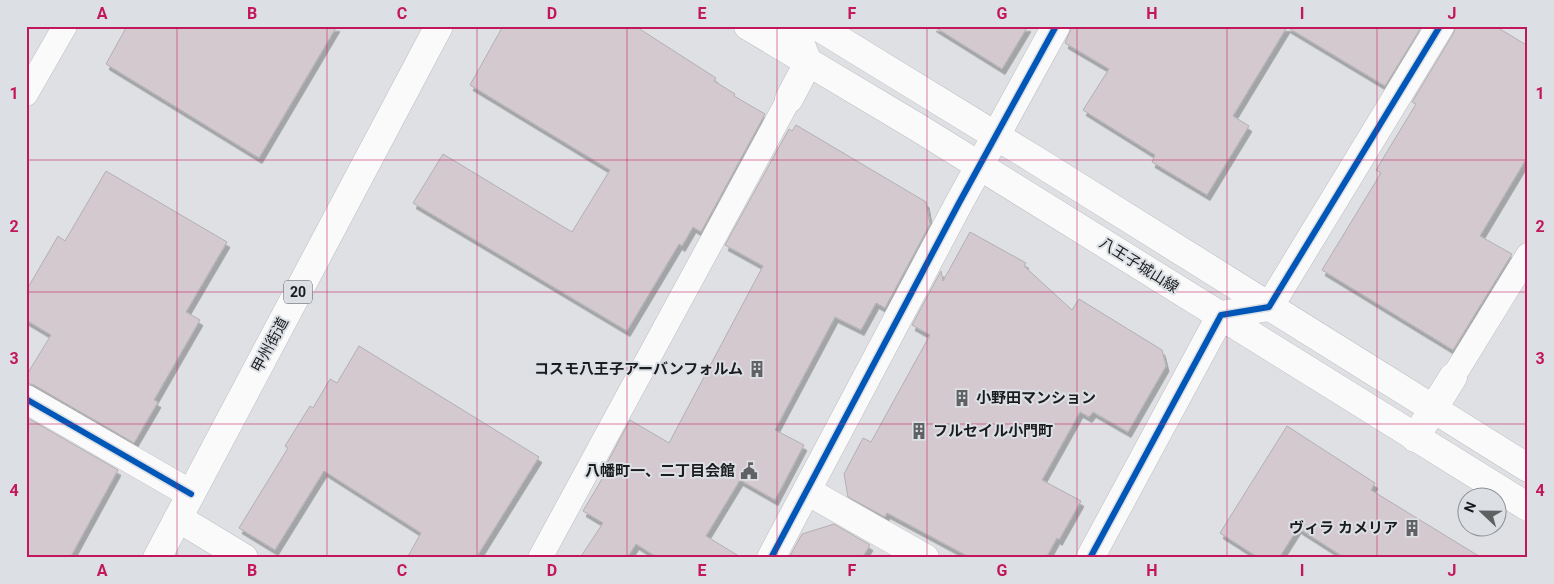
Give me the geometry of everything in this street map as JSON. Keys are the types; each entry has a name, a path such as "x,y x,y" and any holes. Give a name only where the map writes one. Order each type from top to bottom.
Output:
{"main road":[{"name":"甲州街道","path":"157,558 439,26"},
{"name":"八王子城山線","path":"748,26 916,127 1528,507"},
{"path":"789,99 808,63 794,26"},
{"path":"817,26 1528,468"},
{"path":"772,558 979,166 1056,26"},
{"path":"1090,558 1220,315 1269,307 1440,26"},
{"path":"1415,438 1453,377"},
{"path":"26,399 191,494"},
{"path":"807,491 925,558"},
{"path":"178,518 244,558"}],"lane":[{"path":"26,94 65,26"},
{"path":"540,558 789,99"},
{"path":"1453,377 1528,254"}],"building":[{"path":"127,26 337,26 259,158 106,64"},
{"path":"503,26 635,26 716,78 714,81 735,94 734,96 765,114 701,232 693,227 682,246 679,244 627,331 413,203 443,154 572,232 610,170 470,85"},
{"path":"933,26 1028,26 1002,69"},
{"path":"1072,26 1422,26 1385,86 1287,27 1233,116 1249,126 1207,195 1152,162 1155,155 1083,110 1109,69 1065,43"},
{"path":"1456,26 1495,26 1528,46 1528,156 1480,236 1512,254 1453,350 1322,270 1381,173 1376,170 1416,104 1412,102"},
{"path":"796,125 926,202 930,224 885,308 876,303 861,330 835,317 775,430 804,445 775,500 740,480 706,536 742,558 658,558 636,544 627,558 580,558 603,523 583,511 608,469 605,467 630,420 669,443 763,266 725,245 789,129 792,131"},
{"path":"106,171 227,242 186,312 200,320 154,400 158,402 134,443 34,385 26,383 26,376 51,335 26,320 26,291 58,236 65,241"},
{"path":"970,232 1026,263 1024,266 1072,310 1079,299 1162,350 1166,366 1128,432 1093,412 1089,417 1080,412 1042,480 1081,501 1059,540 1057,538 1046,558 971,558 887,513 885,517 848,497 844,474 863,438 871,442 930,335 912,325 941,271 943,281"},
{"path":"359,346 539,457 476,558 407,558 421,533 324,471 275,550 239,528 288,448 285,446 310,406 313,408 330,379 337,383"},
{"path":"26,417 118,470 70,558 26,558"},
{"path":"1287,426 1375,483 1371,490 1482,558 1345,558 1298,528 1279,558 1259,558 1220,533"},
{"path":"834,524 870,545 862,558 789,558 802,534"}],"cycle path":[{"path":"771,558 959,203 1056,26"},
{"path":"1090,558 1221,315 1269,307 1440,26"},
{"path":"26,399 191,494"}],"place":[{"name":"コスモ八王子アーバンフォルム","path":"757,369"},
{"name":"小野田マンション","path":"962,398"},
{"name":"フルセイル小門町","path":"919,431"},
{"name":"八幡町一、二丁目会館","path":"749,471"},
{"name":"ヴィラ カメリア","path":"1412,528"}]}
